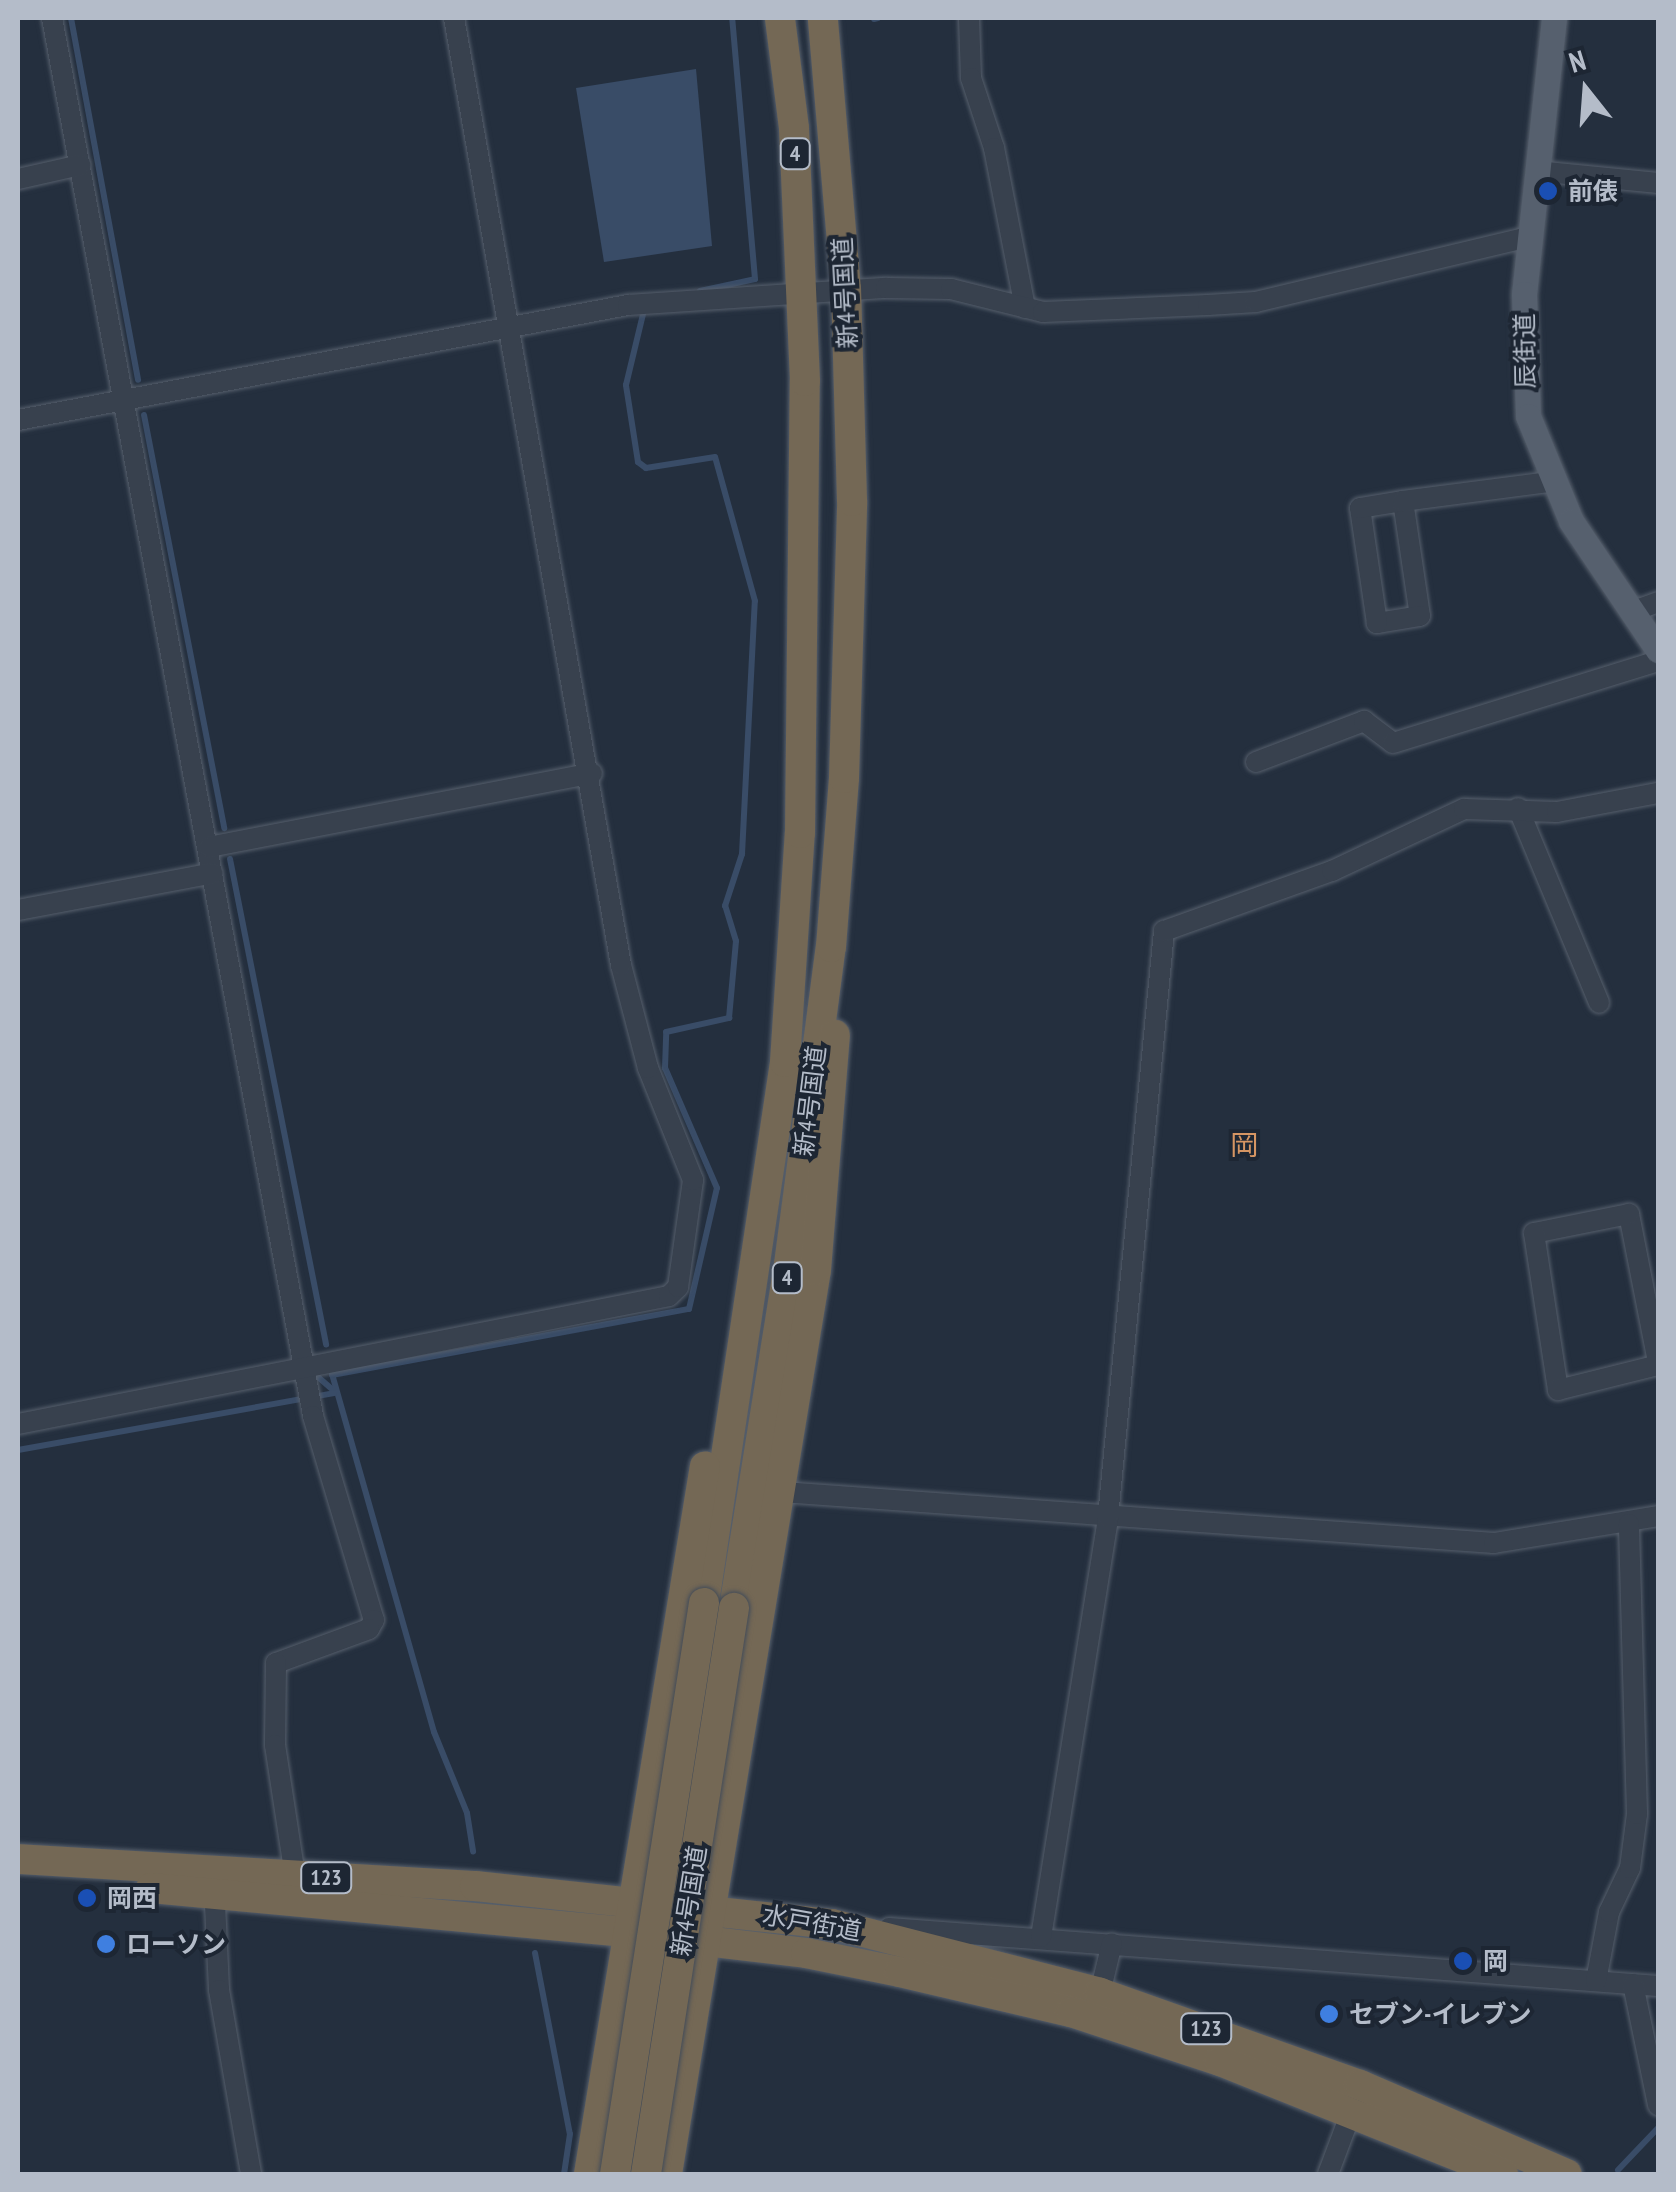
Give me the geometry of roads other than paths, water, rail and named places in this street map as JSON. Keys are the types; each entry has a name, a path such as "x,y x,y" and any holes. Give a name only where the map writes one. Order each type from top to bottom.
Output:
{"highway":[{"name":"新4号国道","path":"646,2174 786,1062 807,624 802,292 780,18"},
{"name":"新4号国道","path":"615,2174 719,1605 830,948 850,630 846,289 823,18"},
{"path":"589,2174 792,945"},
{"path":"666,2174 816,1270 836,1066 830,948"},
{"name":"水戸街道","path":"18,1859 806,1953 1071,2012 1356,2098 1503,2174"},
{"name":"水戸街道","path":"18,1878 214,1882 295,1876 634,1901 832,1924 1100,1993 1356,2098 1566,2174"}],"main road":[{"name":"辰街道","path":"1554,18 1529,237 1522,375 1550,482 1658,650"}],"street":[{"path":"52,18 306,1367 312,1416 374,1620 369,1629 276,1664 275,1745 295,1876"},
{"path":"18,1424 669,1296 678,1287 692,1180 648,1068 621,965 592,773 506,328 454,18"},
{"path":"968,18 970,78 994,148 1026,308"},
{"path":"18,179 80,164"},
{"path":"1536,170 1658,183"},
{"path":"18,420 628,305 846,289 950,289 1026,308 1256,302 1529,237"},
{"path":"1403,502 1420,616 1377,623 1360,508 1403,502 1550,482"},
{"path":"1631,612 1658,602"},
{"path":"1256,762 1364,721 1393,743 1658,660"},
{"path":"208,847 592,773"},
{"path":"1042,1938 1108,1517 1164,930 1332,871 1464,809 1556,812 1658,794"},
{"path":"1518,808 1600,1003"},
{"path":"18,910 213,873"},
{"path":"1629,1214 1653,1312 1658,1364 1558,1390 1534,1233 1629,1214"},
{"path":"782,1492 1494,1543 1629,1524 1658,1516"},
{"path":"1596,1981 1609,1912 1630,1868 1637,1814 1629,1524"},
{"path":"214,1882 220,1990 251,2174"},
{"path":"832,1924 1658,1986"},
{"path":"1071,2012 1100,1993 1112,1943"},
{"path":"1633,1984 1658,2105"},
{"path":"1328,2174 1356,2098"}],"water":[{"path":"696,69 712,246 604,262 576,88"}],"waterway":[{"path":"71,18 138,380"},
{"path":"700,291 755,279 732,18"},
{"path":"874,19 878,18"},
{"path":"332,1375 689,1309 717,1188 665,1068 666,1032 729,1018 736,941 725,906 742,854 755,601 715,457 646,468 638,462 626,385 644,310"},
{"path":"144,415 224,828"},
{"path":"230,859 326,1345"},
{"path":"310,1370 336,1393"},
{"path":"332,1374 434,1732 467,1813 473,1852"},
{"path":"18,1450 334,1393"},
{"path":"535,1953 570,2134 564,2174"},
{"path":"1618,2170 1658,2128"}],"place":[{"name":"前俵","path":"1548,191"},
{"name":"岡西","path":"87,1898"},
{"name":"ローソン","path":"106,1944"},
{"name":"岡","path":"1463,1961"},
{"name":"セブン-イレブン","path":"1329,2014"}],"district":[{"name":"岡","path":"1244,1145"}]}
